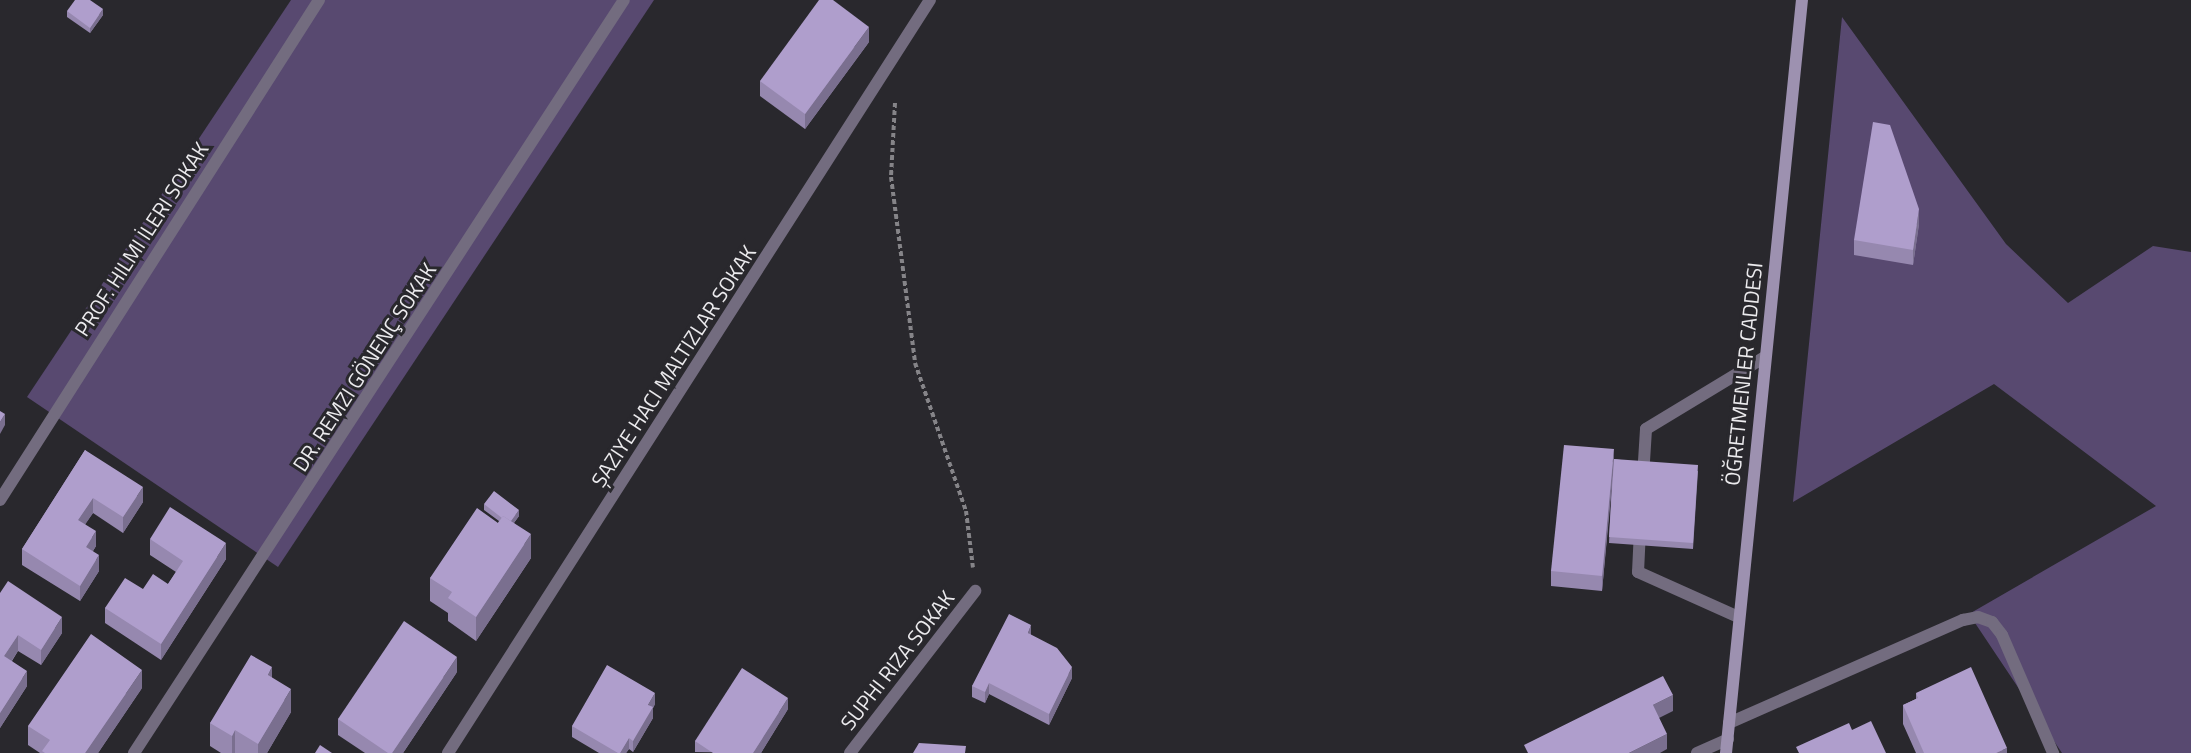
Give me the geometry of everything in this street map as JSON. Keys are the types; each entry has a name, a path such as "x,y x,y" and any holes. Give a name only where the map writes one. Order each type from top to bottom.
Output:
{"main road":[{"name":"ÖĞRETMENLER CADDESI","path":"1726,753 1802,0"}],"street":[{"name":"PROF. HILMI İLERI SOKAK","path":"0,500 125,298 319,0"},
{"name":"DR. REMZI GÖNENÇ SOKAK","path":"134,753 624,0"},
{"path":"448,753 930,0"},
{"path":"1642,489 1646,429 1765,357"},
{"path":"1641,513 1638,572 1738,617"},
{"name":"SUPHI RIZA SOKAK","path":"850,753 975,591"},
{"path":"1729,723 1954,623 1978,617 1992,622 2002,635 2053,753"},
{"path":"1697,753 1728,739"}],"path":[{"path":"896,99 891,177 915,363 966,511 975,591"}],"shaded area":[{"path":"291,0 654,0 278,567 27,397"},
{"path":"1842,17 2006,244 2068,303 2153,246 2191,252 2191,753 2062,753 1969,614 2156,506 1994,384 1793,502"}],"building":[{"path":"75,0 90,0 103,9 90,28 67,11"},
{"path":"819,0 833,0 869,27 805,114 760,81"},
{"path":"1873,122 1890,125 1919,209 1913,250 1854,240"},
{"path":"0,411 5,414 0,422"},
{"path":"1564,445 1614,449 1602,576 1551,571"},
{"path":"85,450 143,487 123,517 93,498 78,520 96,531 86,547 99,555 80,586 22,549"},
{"path":"1614,459 1698,465 1693,543 1609,537"},
{"path":"494,491 519,510 511,521 503,516 502,518 484,504"},
{"path":"170,507 226,543 161,644 105,608 125,578 143,589 153,574 168,584 183,561 150,539"},
{"path":"477,508 498,523 503,516 531,534 476,617 448,598 452,592 430,578"},
{"path":"8,581 62,617 41,650 18,635 4,656 27,671 0,713 0,593"},
{"path":"1009,614 1031,625 1028,633 1057,648 1072,667 1049,714 989,683 985,692 972,686"},
{"path":"404,621 457,657 392,753 388,753 338,719"},
{"path":"91,634 142,670 85,753 45,753 42,751 50,740 28,726"},
{"path":"251,655 272,667 268,675 291,689 258,744 235,730 232,736 210,723"},
{"path":"607,665 655,693 648,705 653,707 633,741 629,738 620,753 572,726"},
{"path":"1971,667 2007,748 1996,753 1924,753 1903,705 1918,698 1916,693"},
{"path":"742,668 788,698 753,753 713,753 695,741"},
{"path":"1663,676 1673,695 1653,705 1667,734 1629,753 1528,753 1524,745"},
{"path":"1871,721 1886,753 1799,753 1796,747 1849,723 1852,730"},
{"path":"919,743 966,746 965,753 913,753"},
{"path":"320,745 332,753 315,753"}]}
